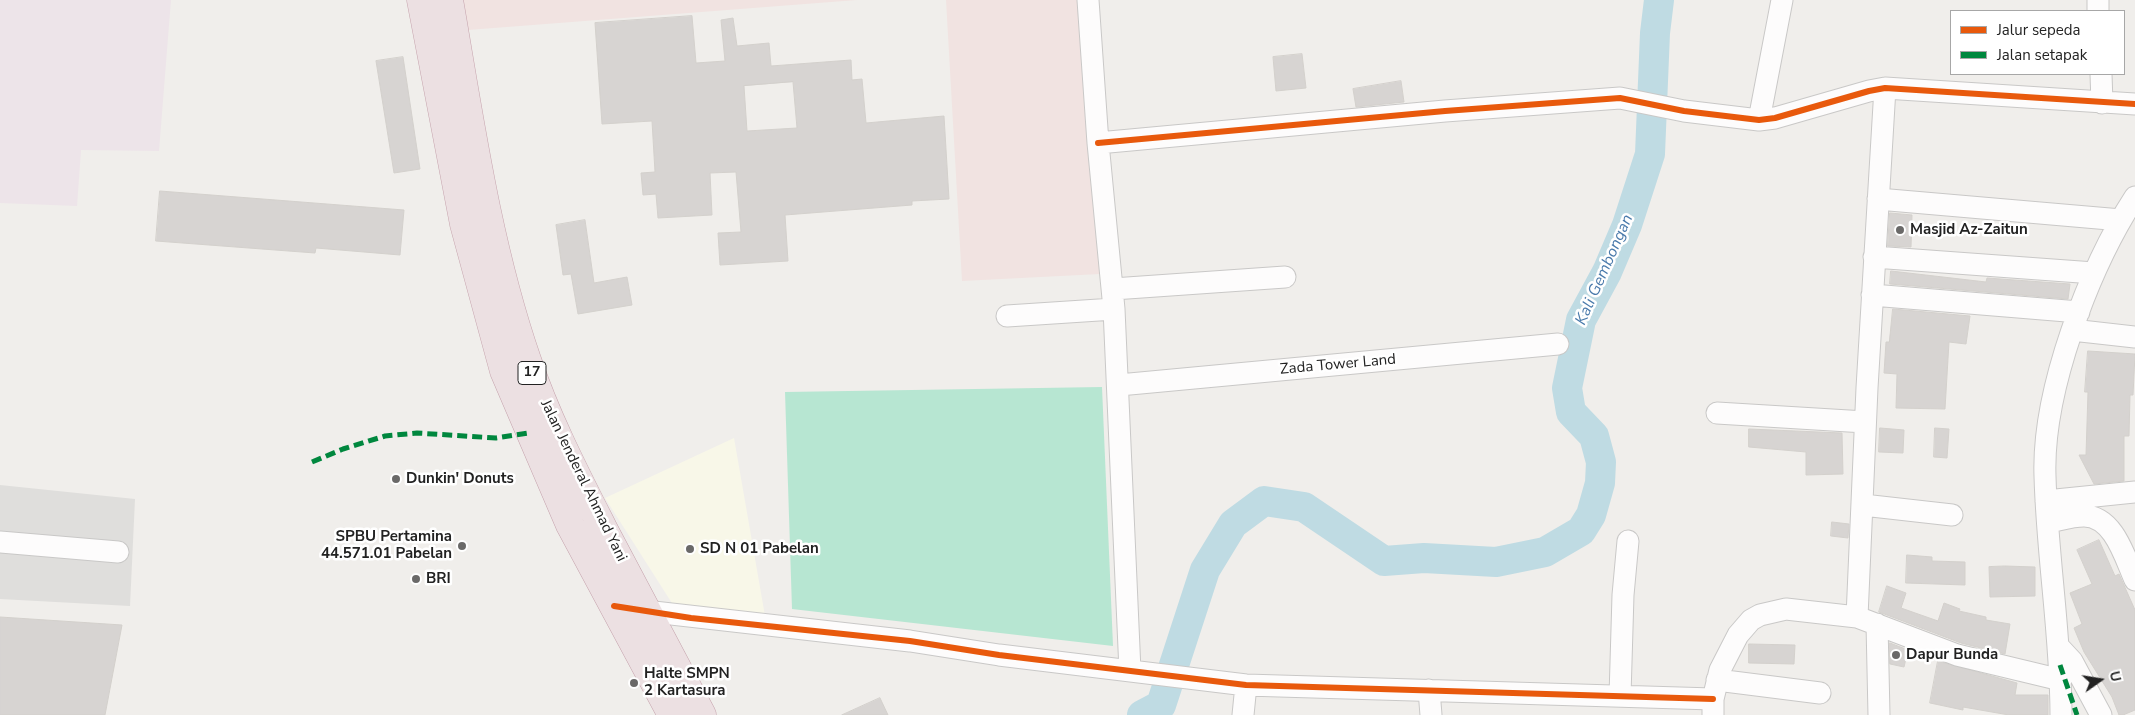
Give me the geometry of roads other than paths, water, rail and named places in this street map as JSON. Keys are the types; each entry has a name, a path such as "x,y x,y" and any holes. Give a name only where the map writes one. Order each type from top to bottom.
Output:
{"highway":[{"name":"Jalan Jenderal Ahmad Yani","path":"421,0 464,224 504,371 570,525 672,715"},
{"name":"Jalan Jenderal Ahmad Yani","path":"448,0 481,182 507,293 527,361 564,449 702,715"}],"street":[{"path":"1088,0 1098,143 1113,299 1140,672"},
{"path":"1759,120 1782,0"},
{"path":"2101,75 2102,103"},
{"path":"1098,143 1455,110 1620,98 1684,111 1759,120 1775,118 1885,88 2135,104"},
{"path":"1879,715 1867,620 1863,505 1865,422 1885,88"},
{"path":"2061,715 2059,647 2046,501 2045,474 2049,420 2076,321 2094,273 2120,220 2135,197"},
{"path":"1878,199 2120,220"},
{"path":"1874,257 2094,273"},
{"path":"1007,316 1113,299 1285,278"},
{"path":"1872,295 2076,321 2135,337"},
{"name":"Zada Tower Land","path":"1119,385 1558,344"},
{"path":"1717,413 1865,422"},
{"path":"2046,501 2135,492"},
{"path":"1863,505 1952,516"},
{"path":"2049,522 2084,516 2101,521 2117,542 2135,580"},
{"path":"1620,696 1623,595 1628,541"},
{"path":"0,542 118,552"},
{"path":"614,606 910,641 1000,656 1140,672 1197,681 1246,685 1714,698 1820,693"},
{"path":"1714,698 1738,635 1747,624 1760,615 1786,609 1867,620 1974,661 2061,680"},
{"path":"2059,647 2072,661 2100,715"},
{"path":"1243,715 1246,685"},
{"path":"1430,690 1431,715"}],"waterway":[{"name":"Kali Gembongan","path":"1142,715 1161,705 1205,570 1233,524 1264,501 1304,507 1384,561 1424,558 1496,562 1545,552 1581,531 1591,515 1600,483 1601,462 1594,436 1571,412 1567,388 1581,320 1607,272 1627,225 1650,154 1655,33 1659,0"}],"place":[{"name":"Masjid Az-Zaitun","path":"1900,230"},
{"name":"Dunkin' Donuts","path":"396,479"},
{"name":"SPBU Pertamina 44.571.01 Pabelan","path":"462,546"},
{"name":"SD N 01 Pabelan","path":"690,549"},
{"name":"BRI","path":"416,579"},
{"name":"Dapur Bunda","path":"1896,655"},
{"name":"Halte SMPN 2 Kartasura","path":"634,683"}]}
